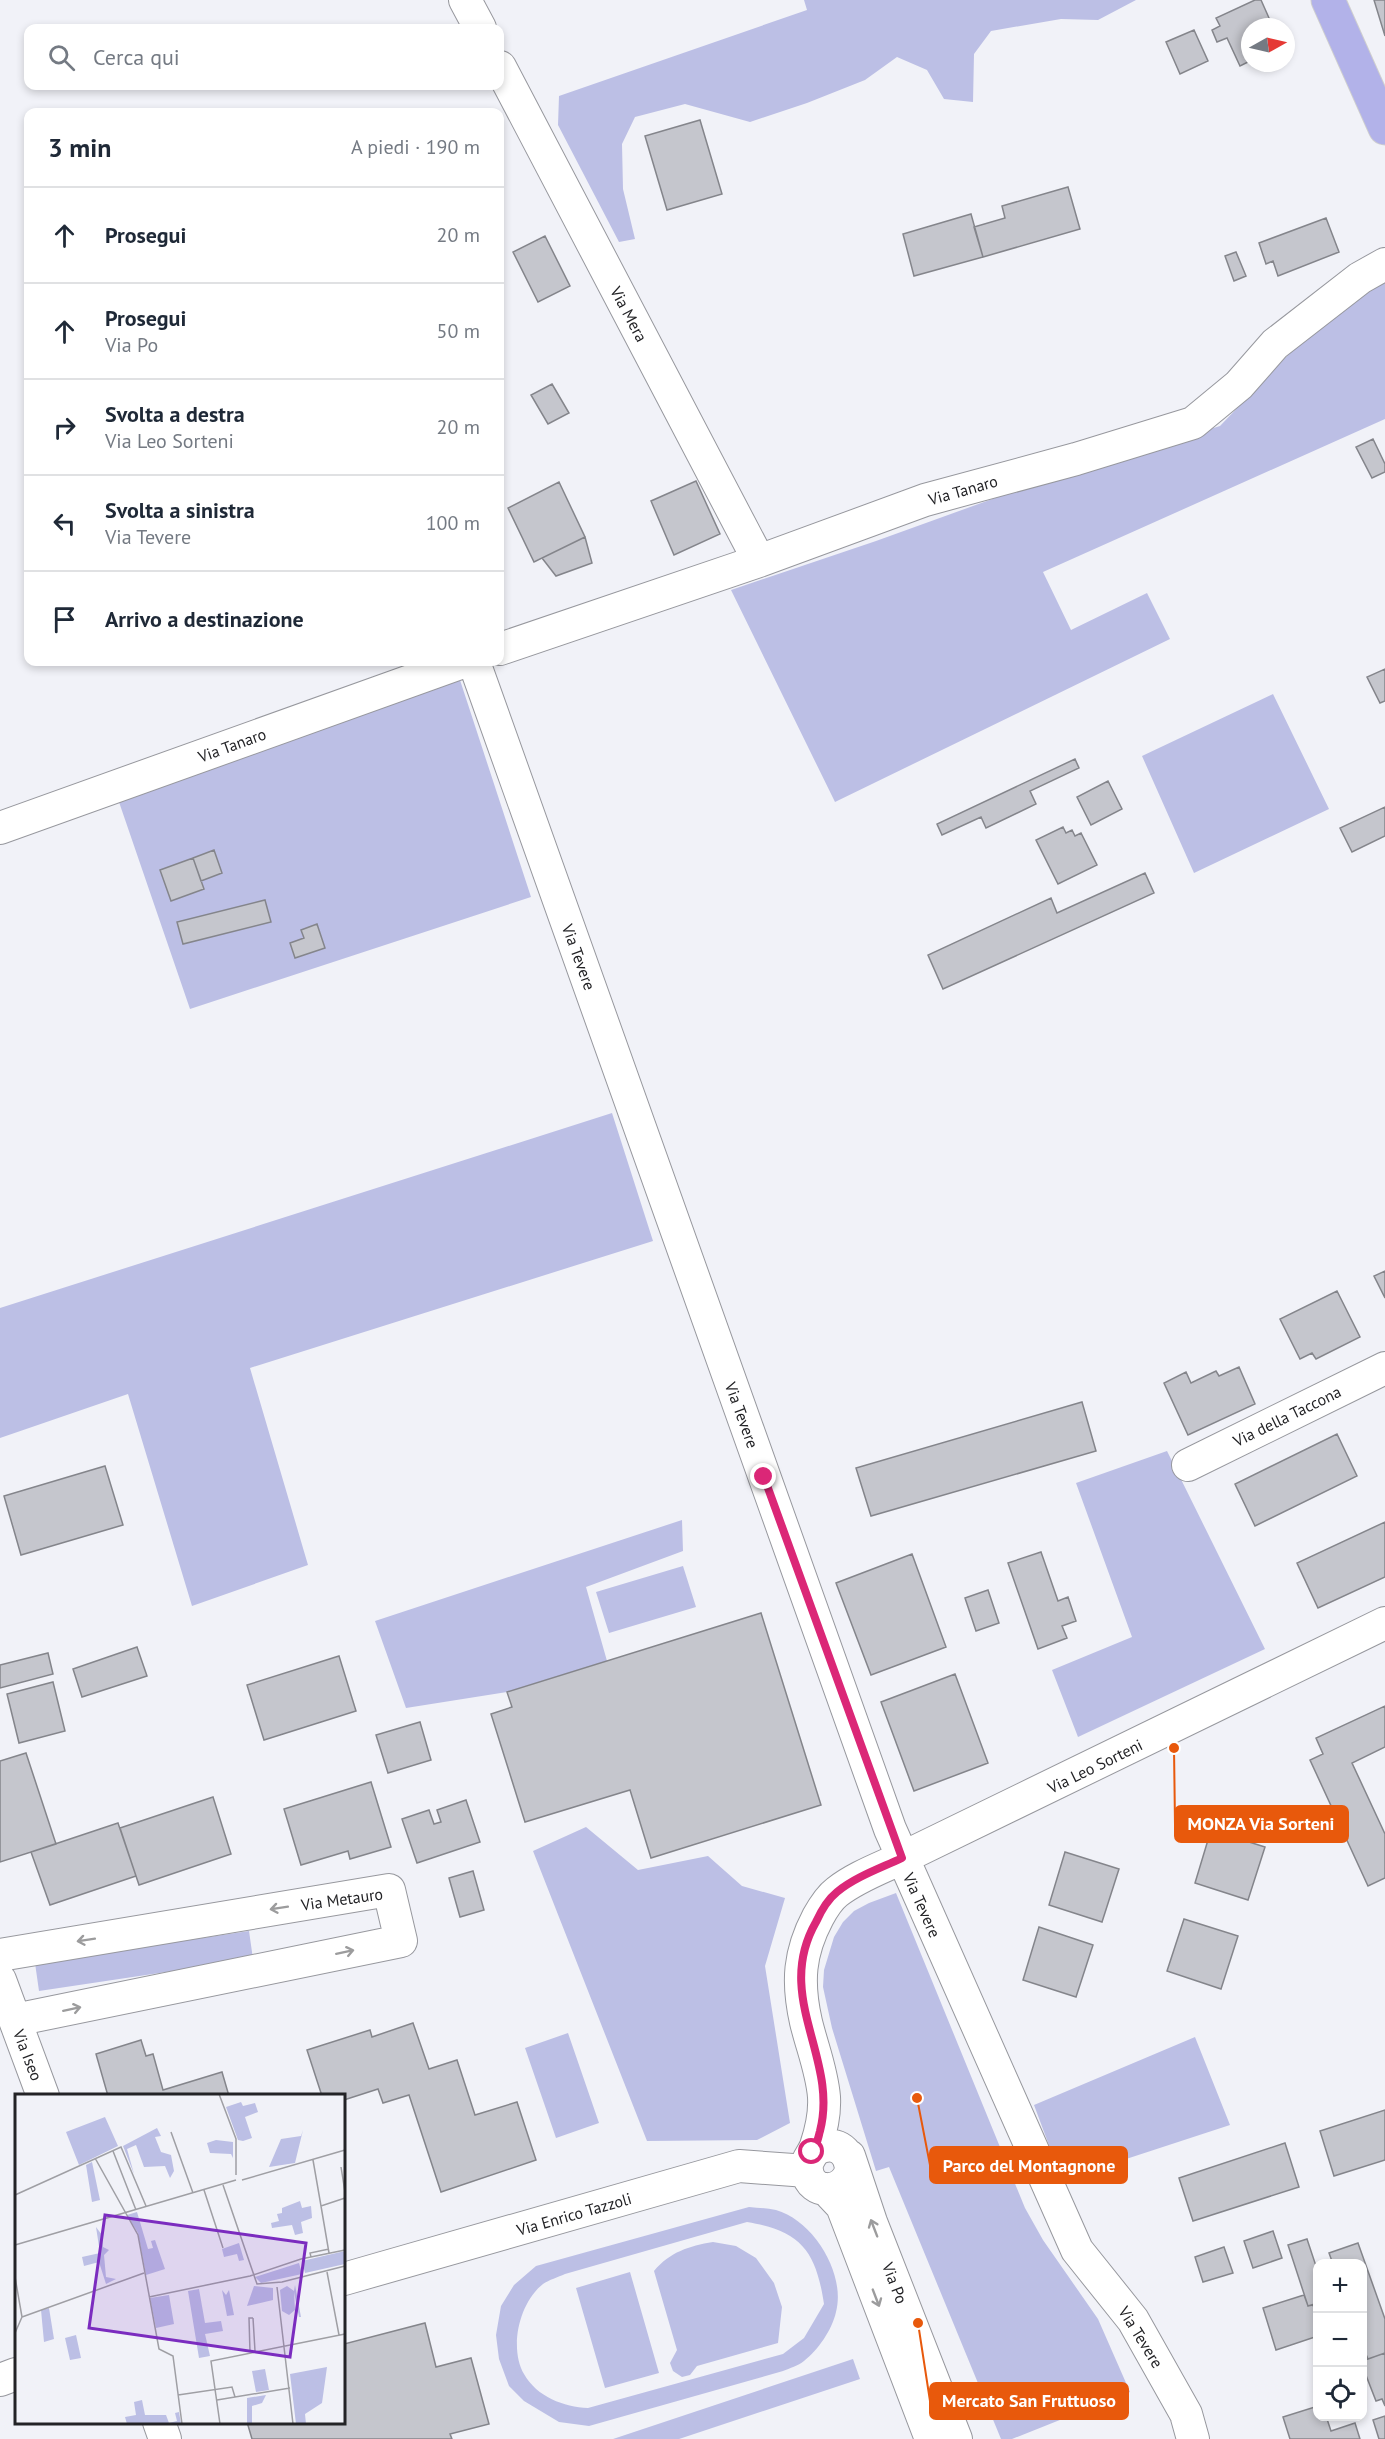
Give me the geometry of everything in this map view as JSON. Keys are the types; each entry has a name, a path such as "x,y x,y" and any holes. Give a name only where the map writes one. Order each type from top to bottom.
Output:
{"main road":[{"path":"1328,0 1385,128"}],"street":[{"path":"465,0 478,24"},
{"name":"Via Mera","path":"504,75 759,561"},
{"name":"Via Tanaro","path":"504,648 759,561 925,500 1076,459 1193,423 1239,385 1275,344 1360,278 1385,264"},
{"name":"Via Tanaro","path":"0,828 452,666"},
{"name":"Via Tevere","path":"475,666 902,1858 1077,2250 1133,2320 1186,2414 1193,2439"},
{"name":"Via della Taccona","path":"1188,1465 1385,1368"},
{"name":"Via Leo Sorteni","path":"820,2071 803,2001 801,1958 810,1931 825,1905 837,1892 902,1858 1385,1623"},
{"name":"Via Metauro","path":"0,1954 389,1890 401,1941 15,2020"},
{"name":"Via Iseo","path":"0,1980 42,2094"},
{"path":"816,2170 824,2109 820,2071"},
{"name":"Via Po","path":"820,2071 833,2103 871,2222 956,2439"},
{"name":"Via Enrico Tazzoli","path":"345,2279 739,2166 816,2170 824,2145 837,2146 845,2151 850,2160"},
{"name":"Via Po","path":"816,2170 842,2206 930,2439"},
{"path":"0,2380 15,2374"},
{"path":"160,2424 165,2439"}],"shaded area":[{"path":"804,0 1136,0 1098,20 1061,19 991,31 974,54 973,102 944,99 927,70 897,57 865,80 750,122 685,104 635,117 622,144 623,189 635,239 619,242 558,125 559,96 807,10"},
{"path":"1385,280 1385,419 1043,572 1071,630 1147,593 1170,639 835,802 731,590 1045,480 1220,426 1314,328"},
{"path":"460,680 531,897 190,1009 119,802"},
{"path":"1273,694 1329,809 1194,873 1142,756"},
{"path":"612,1113 653,1241 250,1368 308,1565 192,1606 128,1394 0,1438 0,1308"},
{"path":"1167,1451 1265,1649 1078,1737 1052,1670 1132,1637 1076,1483"},
{"path":"682,1520 683,1551 586,1587 607,1661 507,1692 406,1708 375,1621"},
{"path":"683,1566 696,1607 609,1633 596,1592"},
{"path":"586,1827 638,1870 708,1856 742,1886 785,1898 765,1966 790,2123 757,2140 647,2141 533,1851"},
{"path":"896,1893 1025,2208 1043,2240 1098,2319 1130,2392 1012,2439 1001,2439 889,2167 876,2171 832,2028 823,1987 824,1970 834,1937 843,1922 854,1911"},
{"path":"249,1931 253,1959 39,1991 35,1963"},
{"path":"568,2033 599,2123 556,2138 525,2048"},
{"path":"1195,2037 1230,2125 1062,2180 1034,2105"},
{"path":"749,2207 773,2209 790,2216 814,2237 831,2266 838,2297 836,2312 828,2333 804,2361 794,2367 589,2426 559,2422 524,2401 509,2386 499,2359 496,2335 501,2306 514,2285 536,2266","holes":["747,2222 781,2231 803,2246 816,2270 824,2304 804,2338 783,2354 588,2408 561,2403 544,2395 529,2382 520,2363 517,2339 522,2314 528,2302 543,2284 565,2274"]},
{"path":"713,2242 736,2246 756,2258 774,2283 782,2307 778,2343 697,2366 690,2375 682,2377 673,2371 670,2363 677,2350 654,2271 660,2264 680,2251"},
{"path":"630,2272 659,2373 605,2388 576,2288"},
{"path":"853,2359 860,2379 679,2439 613,2439"}],"building":[{"path":"1255,0 1261,0 1269,18 1241,18 1241,66 1227,38 1217,42 1212,30 1220,26 1216,18"},
{"path":"1374,0 1385,0 1385,36"},
{"path":"1194,30 1208,61 1180,74 1166,42"},
{"path":"700,120 722,194 667,210 645,136"},
{"path":"1068,187 1080,229 983,257 974,227 1005,218 1002,206"},
{"path":"971,214 983,257 914,276 903,234"},
{"path":"1326,218 1339,252 1278,276 1273,261 1266,264 1259,243"},
{"path":"545,236 570,286 538,302 513,252"},
{"path":"1236,252 1246,276 1234,281 1225,256"},
{"path":"552,384 569,413 548,424 531,395"},
{"path":"1373,439 1385,464 1385,472 1372,478 1356,447"},
{"path":"696,481 720,534 674,555 651,501"},
{"path":"559,482 585,537 534,562 508,508"},
{"path":"585,537 592,563 556,576 542,558"},
{"path":"1385,669 1385,701 1380,703 1367,677"},
{"path":"1075,759 1079,768 1030,791 1036,804 986,828 981,817 942,835 937,824"},
{"path":"1108,781 1122,809 1091,825 1077,797"},
{"path":"1385,807 1385,836 1352,852 1340,828"},
{"path":"1063,827 1066,833 1072,830 1075,836 1081,833 1097,865 1058,884 1036,840"},
{"path":"214,850 222,873 201,881 193,858"},
{"path":"193,858 204,889 171,901 160,870"},
{"path":"1145,873 1154,893 943,989 928,955 1051,898 1057,913"},
{"path":"265,900 271,922 183,944 177,922"},
{"path":"317,924 325,948 295,958 290,943 304,938 301,930"},
{"path":"1385,1271 1385,1298 1374,1276"},
{"path":"1337,1291 1360,1337 1316,1359 1312,1353 1300,1359 1280,1319"},
{"path":"1239,1367 1255,1404 1188,1435 1164,1383 1186,1372 1191,1383 1216,1371 1219,1376"},
{"path":"1082,1402 1096,1451 871,1516 856,1468"},
{"path":"1337,1434 1357,1476 1255,1526 1235,1484"},
{"path":"105,1466 123,1525 21,1555 4,1496"},
{"path":"1385,1522 1385,1577 1318,1608 1297,1563"},
{"path":"1041,1552 1058,1601 1068,1597 1076,1621 1062,1626 1067,1638 1038,1649 1008,1563"},
{"path":"912,1554 946,1647 871,1675 836,1583"},
{"path":"988,1590 999,1623 976,1631 965,1598"},
{"path":"761,1613 821,1805 651,1858 630,1790 525,1822 491,1714 512,1707 507,1692"},
{"path":"137,1647 147,1676 82,1697 73,1669"},
{"path":"48,1653 53,1674 0,1688 0,1665"},
{"path":"339,1656 356,1711 264,1740 247,1685"},
{"path":"955,1674 988,1763 914,1791 881,1702"},
{"path":"53,1682 65,1731 19,1743 7,1694"},
{"path":"1385,1706 1385,1747 1352,1763 1385,1834 1385,1878 1368,1886 1310,1760 1323,1754 1316,1738"},
{"path":"420,1722 431,1760 388,1773 376,1735"},
{"path":"26,1753 56,1844 0,1862 0,1761"},
{"path":"371,1782 391,1847 350,1859 348,1851 301,1865 284,1809"},
{"path":"213,1797 231,1854 139,1885 120,1828"},
{"path":"466,1800 480,1842 417,1863 402,1819 429,1810 434,1824 441,1822 437,1810"},
{"path":"118,1823 136,1876 50,1905 31,1852"},
{"path":"1211,1830 1265,1847 1248,1900 1195,1883"},
{"path":"1065,1852 1119,1869 1102,1922 1049,1905"},
{"path":"473,1871 484,1910 460,1917 449,1878"},
{"path":"1184,1919 1238,1936 1221,1989 1167,1971"},
{"path":"1039,1927 1093,1945 1076,1997 1023,1980"},
{"path":"413,2023 429,2069 457,2060 475,2115 517,2102 536,2160 441,2192 409,2095 383,2103 378,2089 345,2100 345,2094 321,2094 307,2050 370,2030 372,2037"},
{"path":"141,2040 146,2056 153,2054 163,2090 222,2072 228,2094 107,2094 96,2054"},
{"path":"1385,2110 1385,2160 1334,2176 1320,2131"},
{"path":"1285,2143 1299,2187 1193,2221 1179,2178"},
{"path":"1273,2231 1282,2258 1253,2268 1244,2241"},
{"path":"1307,2239 1314,2259 1313,2304 1308,2306 1288,2245"},
{"path":"1358,2243 1364,2259 1331,2259 1329,2253"},
{"path":"1224,2247 1233,2273 1203,2282 1195,2257"},
{"path":"1367,2268 1385,2319 1385,2353 1368,2359"},
{"path":"1304,2295 1308,2306 1313,2305 1313,2338 1276,2350 1263,2308"},
{"path":"425,2323 436,2367 471,2358 489,2424 450,2434 452,2439 252,2439 248,2424 345,2424 345,2344"},
{"path":"1385,2353 1385,2406 1382,2399 1376,2401 1367,2378 1367,2359"},
{"path":"1313,2408 1313,2421 1328,2421 1331,2431 1355,2423 1360,2439 1290,2439 1283,2417"},
{"path":"1385,2416 1385,2439 1379,2439 1373,2420"}],"place":[{"name":"MONZA Via Sorteni","path":"1174,1748"},
{"name":"Parco del Montagnone","path":"917,2098"},
{"name":"Mercato San Fruttuoso","path":"918,2323"}],"route":[{"path":"764,1477 902,1858 837,1892 820,1912 806,1940 801,1958 801,1987 824,2097 822,2123 815,2150 812,2152"}]}
